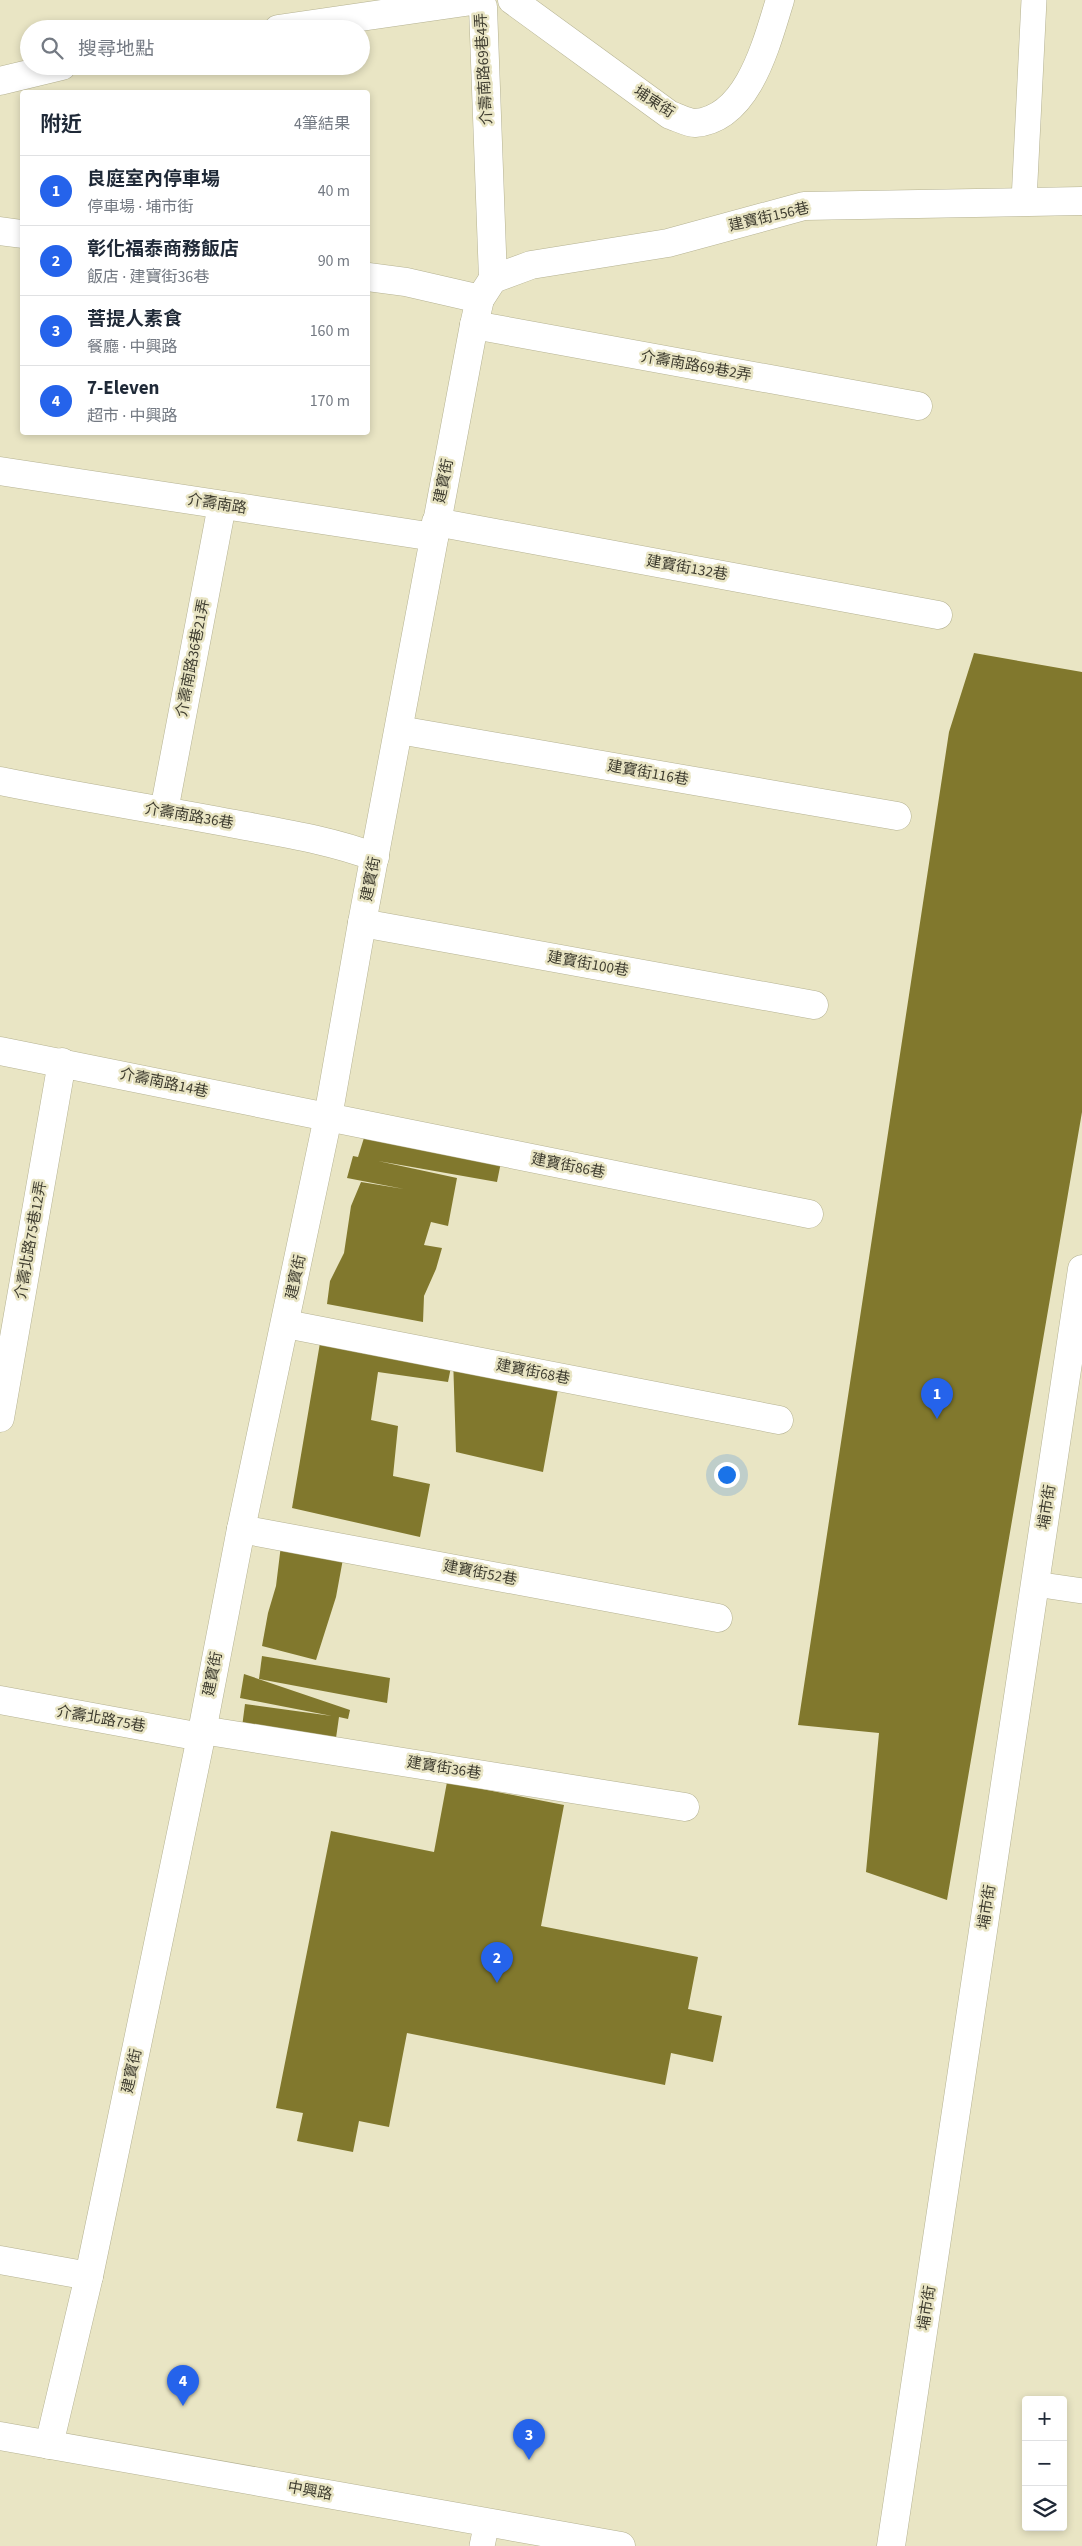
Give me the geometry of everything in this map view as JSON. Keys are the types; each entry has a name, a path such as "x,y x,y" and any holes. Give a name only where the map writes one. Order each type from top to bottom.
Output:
{"street":[{"name":"介壽南路69巷4弄","path":"338,20 472,0 482,6 486,289"},
{"name":"埔東街","path":"512,0 670,115 694,123 720,114 744,92 761,58 780,0"},
{"path":"0,81 25,75"},
{"name":"建寶街156巷","path":"486,289 531,265 668,243 804,206 1024,201 1082,202"},
{"path":"0,231 20,234"},
{"path":"370,278 486,289"},
{"name":"建寶街","path":"49,2444 89,2276 202,1733 241,1528 286,1324 328,1117 435,530 474,326 486,289"},
{"name":"介壽南路69巷2弄","path":"474,326 918,406"},
{"name":"介壽南路","path":"0,471 222,505 435,530"},
{"name":"介壽南路36巷21弄","path":"164,810 222,505"},
{"name":"建寶街132巷","path":"435,530 938,615"},
{"name":"建寶街116巷","path":"399,730 897,816"},
{"name":"介壽南路36巷","path":"0,781 102,802 164,810 338,843 375,857"},
{"name":"建寶街100巷","path":"362,923 814,1005"},
{"name":"介壽南路14巷","path":"0,1051 328,1117"},
{"name":"介壽北路75巷12弄","path":"0,1418 62,1062"},
{"name":"建寶街86巷","path":"328,1117 808,1214"},
{"name":"埔市街","path":"891,2546 1035,1584 1072,1411 1082,1269"},
{"name":"建寶街68巷","path":"286,1324 779,1420"},
{"name":"建寶街52巷","path":"241,1528 718,1618"},
{"name":"介壽北路75巷","path":"0,1700 202,1733"},
{"name":"建寶街36巷","path":"202,1733 685,1807"},
{"path":"0,2260 89,2276"},
{"name":"中興路","path":"0,2436 49,2444 485,2534 621,2546"}],"lane":[{"path":"1024,201 1034,0"},
{"path":"1035,1584 1082,1591"}],"building":[{"path":"974,653 1082,672 1082,1112 947,1900 866,1872 879,1733 798,1725 949,732"},
{"path":"368,1125 503,1152 497,1182 378,1161 457,1178 448,1226 431,1222 424,1245 442,1248 436,1269 424,1296 423,1322 327,1304 330,1281 344,1253 351,1206 361,1182 404,1189 347,1178 353,1156 358,1157"},
{"path":"322,1331 453,1357 448,1382 378,1372 371,1420 398,1426 393,1476 430,1484 420,1537 292,1508"},
{"path":"453,1357 560,1378 543,1472 456,1452"},
{"path":"282,1537 345,1548 336,1597 316,1660 262,1646 268,1613 276,1586"},
{"path":"262,1656 390,1678 387,1703 259,1679"},
{"path":"244,1674 350,1710 348,1719 339,1717 335,1745 242,1727 245,1704 332,1716 240,1698"},
{"path":"447,1782 564,1805 541,1926 698,1957 688,2009 722,2016 713,2062 671,2053 665,2085 407,2033 389,2127 359,2121 353,2152 297,2141 303,2113 276,2108 331,1831 434,1852"}],"place":[{"name":"良庭室內停車場","path":"937,1419"},
{"name":"彰化福泰商務飯店","path":"497,1983"},
{"name":"7-Eleven","path":"183,2406"},
{"name":"菩提人素食","path":"529,2460"}]}
